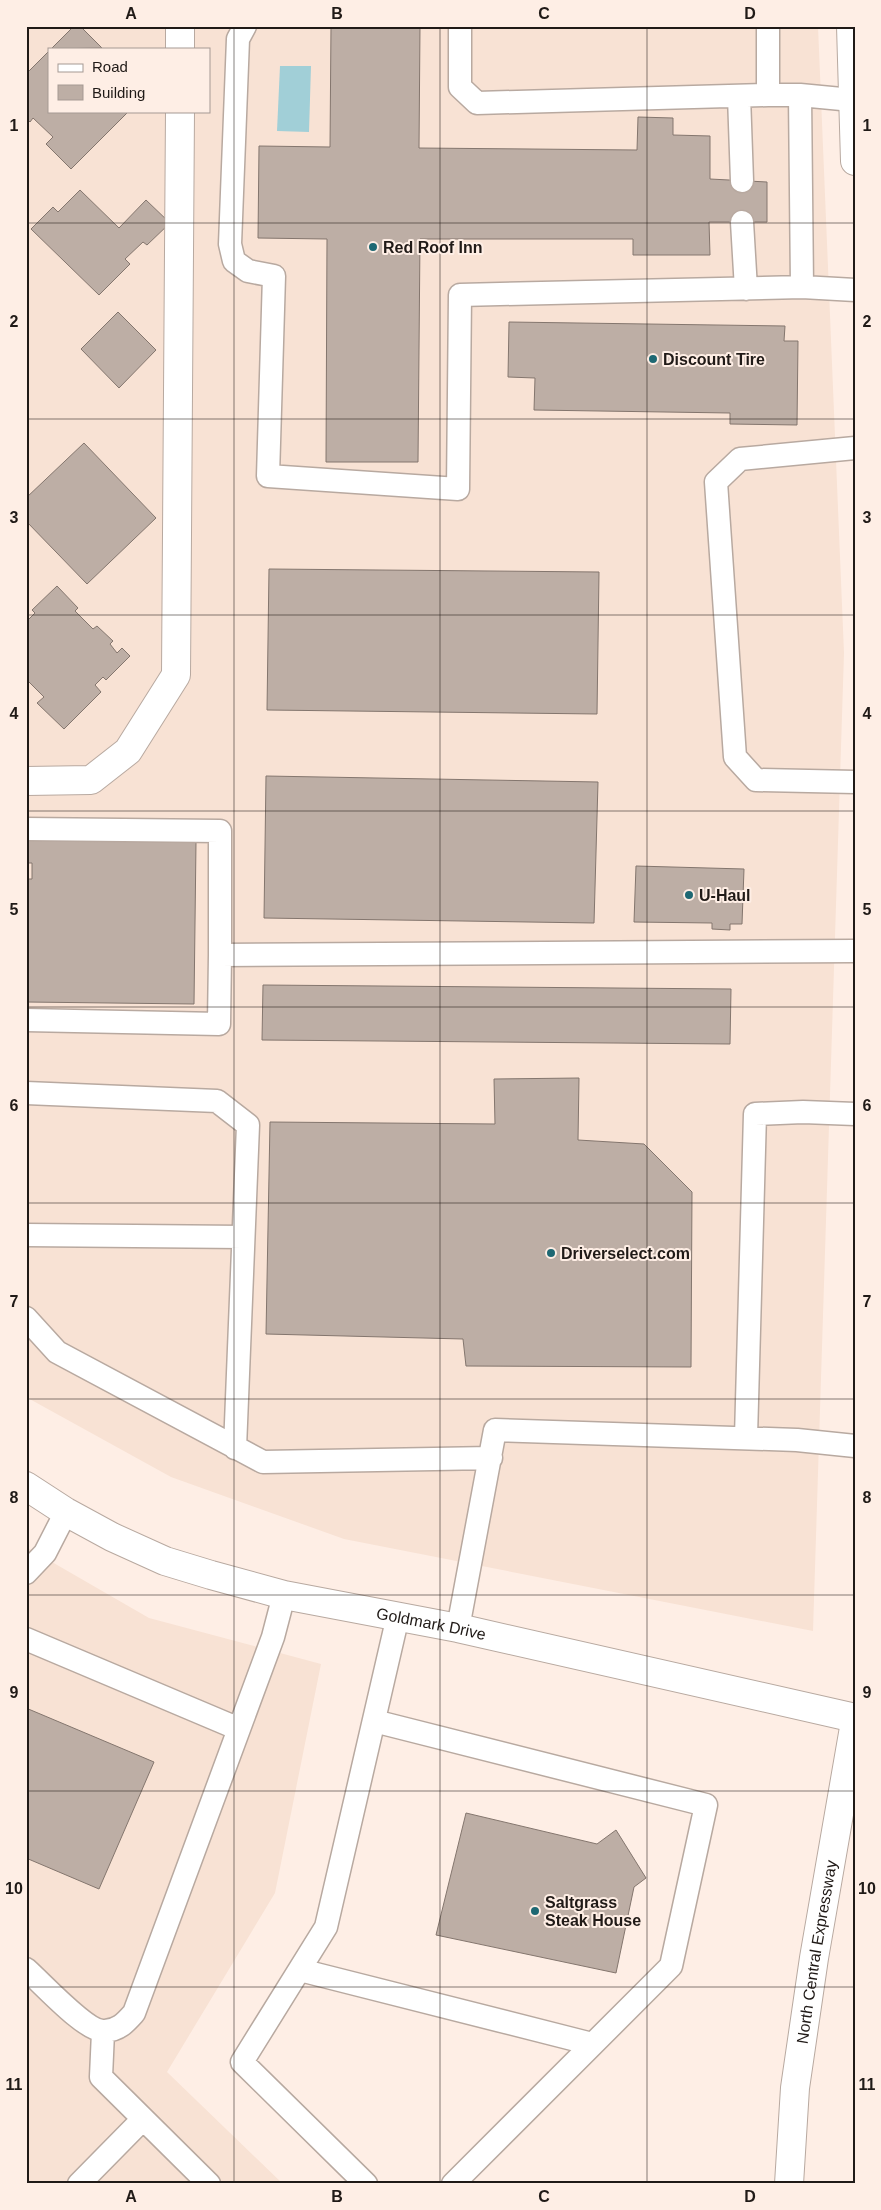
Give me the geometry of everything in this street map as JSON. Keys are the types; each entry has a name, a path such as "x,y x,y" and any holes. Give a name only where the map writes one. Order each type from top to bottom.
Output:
{"street":[{"path":"180,26 180,48"},
{"path":"851,26 855,161"},
{"path":"26,781 91,780 128,751 176,676 180,112"},
{"name":"Goldmark Drive","path":"26,1486 66,1512 112,1537 165,1561 284,1595 458,1628 855,1720"},
{"name":"North Central Expressway","path":"789,2184 794,2088 814,1958 855,1720"}],"lane":[{"path":"245,26 238,38 230,244 234,261 248,271 274,276 268,476 458,488 460,295 802,288 855,290"},
{"path":"460,26 460,88 477,103 768,95 800,95 852,100"},
{"path":"768,26 768,95"},
{"path":"800,95 802,288"},
{"path":"739,96 742,181"},
{"path":"742,222 746,289"},
{"path":"855,448 740,459 716,482 735,757 756,780 855,782"},
{"path":"26,829 220,831 219,1024 26,1020"},
{"path":"220,955 855,951"},
{"path":"26,1093 218,1101 248,1125 236,1448"},
{"path":"746,1437 755,1114 802,1112 855,1114"},
{"path":"26,1235 243,1237"},
{"path":"26,1318 57,1352 263,1462 490,1458"},
{"path":"458,1628 496,1430 746,1437 855,1446"},
{"path":"26,1573 45,1553 66,1512"},
{"path":"26,1969 84,2023 103,2032 121,2027 134,2013 273,1637 284,1595"},
{"path":"366,2184 242,2062 326,1927 398,1616"},
{"path":"26,1639 239,1729"},
{"path":"374,1721 706,1805 671,1966 453,2184"},
{"path":"300,1970 592,2044"},
{"path":"103,2032 100,2077 209,2184"},
{"path":"79,2184 143,2119"}],"shaded area":[{"path":"26,26 818,26 844,653 813,1631 344,1539 171,1477 26,1397"},
{"path":"26,1547 149,1618 321,1664 275,1893 167,2072 283,2184 26,2184"}],"water":[{"path":"280,66 311,66 309,132 277,131"}],"building":[{"path":"74,26 80,26 102,48 52,48"},
{"name":"Red Roof Inn","path":"331,26 420,26 419,148 637,150 638,117 673,118 673,135 710,136 710,179 767,182 767,222 709,222 710,255 633,255 633,239 420,239 418,462 326,462 327,239 258,238 259,146 330,147"},
{"path":"48,52 48,112 128,112 71,169 46,144 53,137 33,118 30,122 26,118 26,74"},
{"path":"80,190 119,228 146,200 170,223 147,245 143,242 125,259 130,264 99,295 31,229 53,207 58,212"},
{"path":"118,312 156,350 119,388 81,349"},
{"name":"Discount Tire","path":"509,322 785,326 784,341 798,341 797,425 730,424 730,413 534,410 535,378 508,377"},
{"path":"84,443 156,518 87,584 26,521 26,498"},
{"path":"269,569 599,572 597,714 267,710"},
{"path":"57,586 78,608 75,611 93,629 97,626 113,641 110,644 117,653 122,648 130,656 106,680 103,677 95,685 101,692 64,729 37,703 44,697 26,679 26,622 35,613 32,610"},
{"path":"266,776 598,782 594,923 264,918"},
{"path":"26,840 196,842 194,1004 26,1002 26,879 32,879 32,863 26,863"},
{"name":"U-Haul","path":"636,866 744,869 742,924 730,924 730,930 712,929 712,923 634,922"},
{"path":"263,985 731,989 730,1044 262,1040"},
{"path":"579,1078 578,1140 644,1144 692,1192 691,1367 466,1366 463,1339 266,1334 270,1122 495,1124 494,1079"},
{"path":"26,1708 154,1762 99,1889 26,1858"},
{"name":"Saltgrass Steak House","path":"466,1813 597,1844 616,1830 646,1878 634,1887 616,1973 436,1935"}],"place":[{"name":"Red Roof Inn","path":"373,247"},
{"name":"Discount Tire","path":"653,359"},
{"name":"U-Haul","path":"689,895"},
{"name":"Driverselect.com","path":"551,1253"},
{"name":"Saltgrass Steak House","path":"535,1911"}]}
